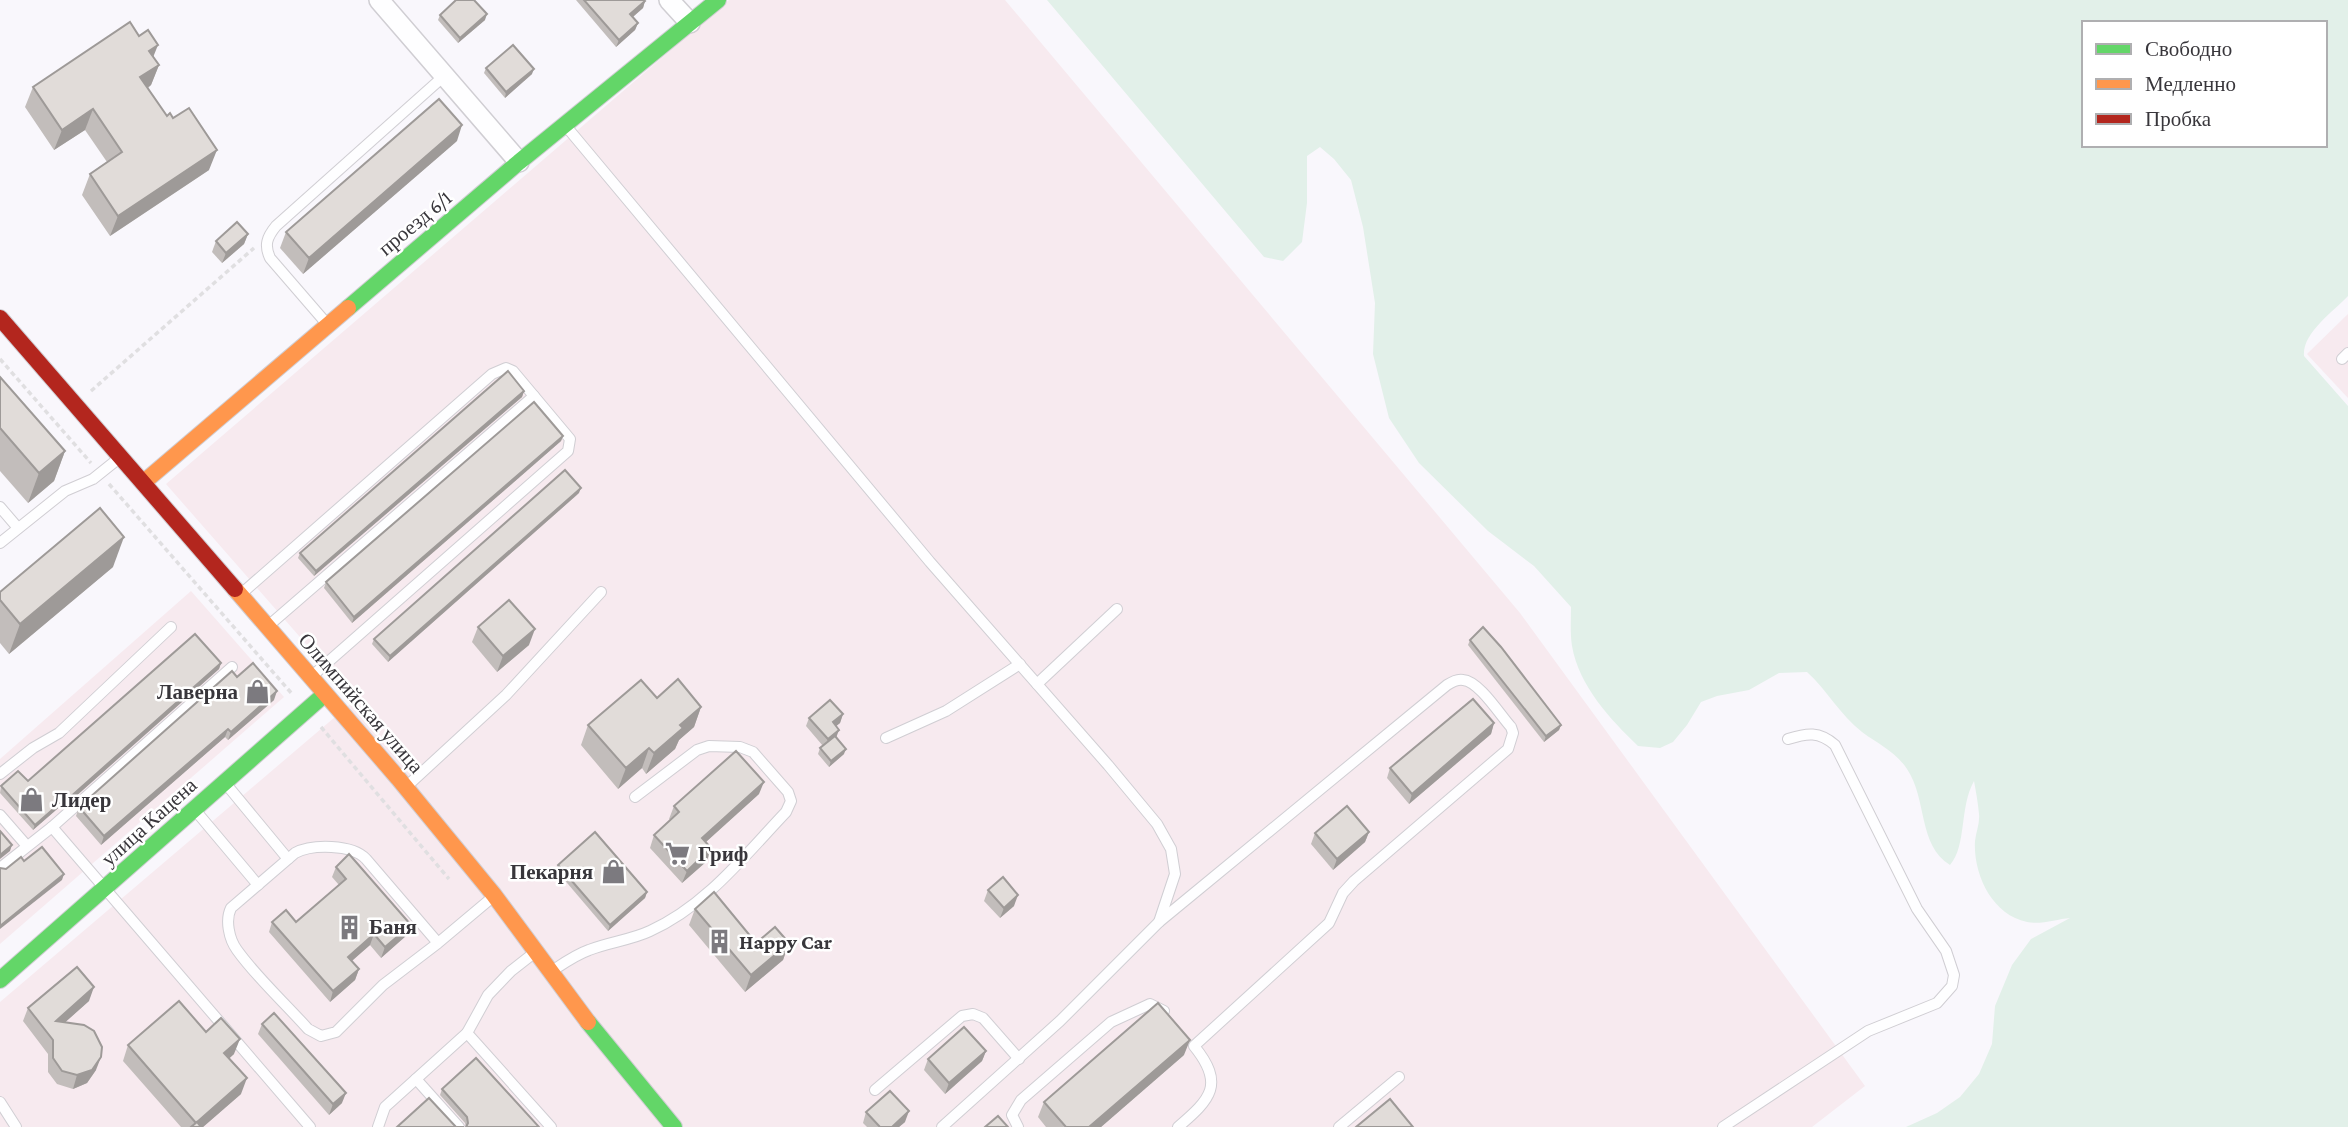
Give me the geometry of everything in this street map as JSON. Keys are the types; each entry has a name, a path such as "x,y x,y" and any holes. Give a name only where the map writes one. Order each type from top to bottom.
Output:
{"street":[{"path":"379,0 519,162"},
{"path":"669,0 690,23"},
{"name":"проезд 6/1","path":"144,482 519,162 718,0"},
{"name":"Олимпийская улица","path":"0,318 405,787 494,895 608,1049 674,1127"},
{"name":"улица Кацена","path":"0,980 325,694"}],"lane":[{"path":"327,325 270,258 266,246 271,232 444,76"},
{"path":"564,125 930,562 1108,765 1166,839 1173,857 1175,874 1159,922"},
{"path":"240,595 492,374 506,368 513,371 570,439 568,451 311,677"},
{"path":"267,626 534,396"},
{"path":"0,543 65,491 93,479 121,457"},
{"path":"0,507 18,528"},
{"path":"405,787 506,695 601,592"},
{"path":"1037,684 1117,609"},
{"path":"0,774 33,748 59,733 171,627"},
{"path":"886,738 946,711 1020,664"},
{"path":"0,868 52,827 232,667"},
{"path":"942,1127 1019,1059 1159,922 1447,685 1456,680 1470,681 1478,687 1511,727 1511,741 1501,756 1354,881 1343,892 1329,923 1194,1046"},
{"path":"1723,1127 1868,1031 1937,1003 1952,986 1954,975 1946,951 1917,909 1835,745 1818,734 1806,733 1788,739"},
{"path":"552,971 575,955 648,932 676,918 722,880 786,812 791,801 788,792 753,752 740,747 719,746 697,750 635,797"},
{"path":"225,782 288,859"},
{"path":"194,810 258,885"},
{"path":"0,815 27,846"},
{"path":"52,827 310,1127"},
{"path":"438,943 360,852 313,846 303,848 231,908 228,914 233,943 237,950 308,1029 321,1036 336,1032 383,985 438,943 494,895"},
{"path":"378,1127 385,1107 467,1033 488,995 536,950"},
{"path":"1018,1127 1012,1115 1021,1100 1111,1022 1150,1004 1162,1009 1170,1018"},
{"path":"875,1090 962,1016 973,1014 983,1018 1019,1059"},
{"path":"467,1033 551,1127"},
{"path":"1178,1127 1199,1109 1211,1086 1208,1062 1186,1037"},
{"path":"1339,1127 1399,1077"},
{"path":"416,1079 459,1127"},
{"path":"0,1102 16,1127"}],"path":[{"path":"76,404 271,232"},
{"path":"0,359 91,463"},
{"path":"109,484 307,710 457,888"}],"shaded area":[{"path":"729,0 1005,0 1520,613 1865,1086 1812,1127 0,1127 0,1002 355,700 166,484"},
{"path":"1047,0 2348,0 2348,296 2313,331 2305,347 2304,356 2348,406 2348,1127 1906,1127 1937,1113 1960,1097 1979,1074 1992,1044 1995,1006 2012,965 2031,939 2070,918 2027,922 2004,911 1987,891 1977,867 1975,854 1979,817 1974,781 1966,803 1959,847 1950,865 1940,857 1933,846 1918,794 1907,769 1892,753 1854,725 1807,672 1779,673 1749,690 1701,702 1673,742 1660,748 1638,746 1597,701 1581,675 1572,646 1571,607 1534,566 1488,531 1419,463 1389,418 1373,354 1375,303 1363,227 1351,180 1320,147 1307,156 1307,203 1302,242 1283,261 1264,257"},
{"path":"2348,314 2348,398 2307,354"},
{"path":"191,591 284,697 0,944 0,759"}],"building":[{"path":"456,0 474,0 487,14 460,38 440,15"},
{"path":"584,0 645,1 630,14 638,23 619,40"},
{"path":"130,22 139,36 148,30 158,45 149,51 159,65 140,77 167,116 170,113 173,118 189,108 217,150 118,216 90,174 122,152 93,109 62,130 33,87"},
{"path":"513,45 534,69 506,92 486,68"},
{"path":"439,99 462,125 309,258 286,232"},
{"path":"237,222 248,234 226,253 216,241"},
{"path":"508,371 524,391 316,571 300,553"},
{"path":"0,377 65,451 39,473 0,428"},
{"path":"534,402 563,436 354,617 326,582"},
{"path":"565,470 581,488 390,656 374,639"},
{"path":"100,508 124,537 20,624 0,600 0,592"},
{"path":"509,600 535,629 503,656 478,627"},
{"path":"1483,627 1561,725 1546,736 1470,640"},
{"path":"195,634 221,663 35,825 1,786 18,771 28,781"},
{"path":"253,663 277,691 231,732 228,729 104,836 79,807 232,671 237,677"},
{"path":"678,679 701,707 680,725 683,728 654,753 649,748 626,768 588,725 641,680 657,698"},
{"path":"1473,699 1494,723 1412,794 1390,768"},
{"path":"830,700 843,714 833,722 839,730 828,739 809,718"},
{"path":"835,736 846,749 831,761 820,748"},
{"path":"736,751 764,782 702,838 711,848 687,871 654,835 679,812 674,806"},
{"path":"1347,806 1369,832 1337,859 1315,833"},
{"path":"0,831 12,845 0,855"},
{"path":"595,832 647,892 610,925 558,865"},
{"path":"42,847 64,874 0,926 0,868 6,869 21,857 24,861"},
{"name":"Баня","path":"349,854 411,925 385,947 374,934 348,957 359,969 333,991 272,922 286,910 296,922 346,879 336,867"},
{"path":"1003,877 1018,895 1004,908 988,890"},
{"path":"714,892 756,943 775,927 789,943 751,975 695,909"},
{"path":"77,967 94,987 56,1021 84,1025 94,1031 102,1047 101,1057 92,1070 77,1075 62,1071 53,1058 53,1040 28,1008"},
{"path":"179,1001 206,1032 221,1018 240,1039 224,1053 247,1078 196,1123 128,1045"},
{"path":"1158,1003 1190,1040 1089,1127 1066,1127 1044,1102"},
{"path":"274,1013 346,1093 333,1104 262,1024"},
{"path":"964,1027 986,1051 949,1083 928,1059"},
{"path":"476,1058 539,1127 466,1127 467,1117 442,1089"},
{"path":"890,1091 909,1111 892,1127 880,1127 866,1112"},
{"path":"429,1098 456,1127 397,1127"},
{"path":"1390,1099 1413,1127 1356,1127"},
{"path":"998,1116 1008,1127 985,1127"}],"traffic: fast":[{"path":"348,308 519,162 718,0"},
{"path":"0,980 325,694"},
{"path":"588,1022 674,1127"}],"traffic: slow":[{"path":"144,482 348,308"},
{"path":"235,589 398,778 494,895 588,1022"}],"traffic: jam":[{"path":"0,318 235,589"}],"place":[{"name":"Лаверна","path":"258,692"},
{"name":"Лидер","path":"32,800"},
{"name":"Гриф","path":"678,854"},
{"name":"Пекарня","path":"613,872"},
{"name":"Баня","path":"349,927"},
{"name":"Happy Car","path":"719,942"}]}
